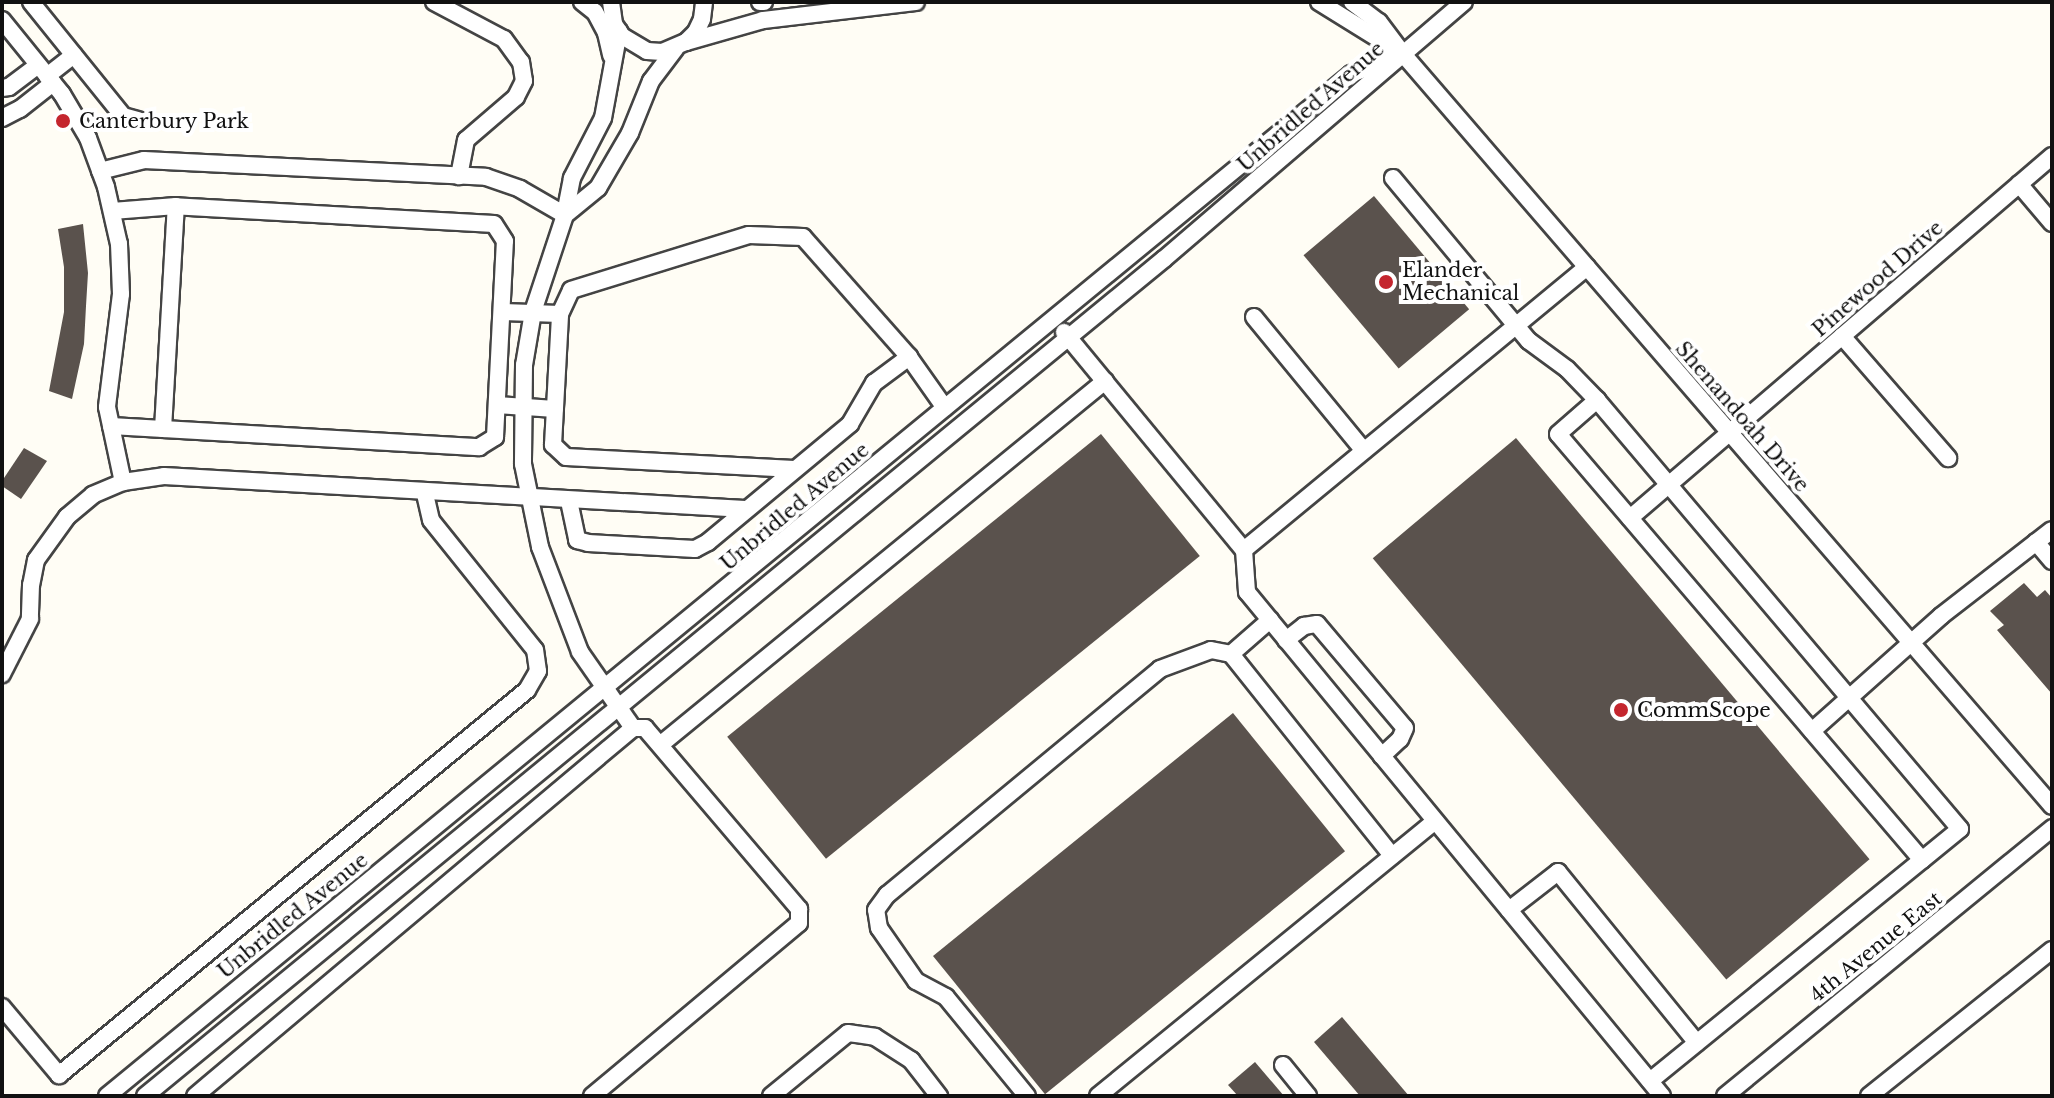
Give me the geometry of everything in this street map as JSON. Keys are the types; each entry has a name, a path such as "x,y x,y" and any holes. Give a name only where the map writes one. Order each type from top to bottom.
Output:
{"street":[{"path":"31,2 123,116 138,120"},
{"path":"434,2 504,39 521,62 524,81 516,97 466,140 459,176"},
{"path":"582,2 595,12 606,33 614,70"},
{"path":"591,2 611,6 619,31 614,70 603,118 572,178 565,215 533,312 524,365 523,464 540,547 580,652 633,728"},
{"path":"565,215 598,188 630,133 651,81 702,19 704,2"},
{"path":"619,31 634,46 647,51 681,45 763,20 916,2"},
{"name":"Shenandoah Drive","path":"1319,2 1403,54"},
{"name":"Shenandoah Drive","path":"1352,2 1379,22 1403,54 2052,806"},
{"path":"1403,54 1464,2"},
{"path":"2,20 46,74 88,138 112,211 119,244 121,294 107,407 123,482"},
{"name":"Unbridled Avenue","path":"107,1096 1351,74 1403,54"},
{"name":"Unbridled Avenue","path":"145,1096 1069,338 1403,54"},
{"path":"2,88 46,74 74,55"},
{"path":"2,118 20,109 46,74"},
{"name":"Pinewood Drive","path":"1630,518 2052,156"},
{"path":"100,171 144,160 486,177 520,189 565,215"},
{"path":"1393,178 1529,341 1567,369 1597,400 1960,829 1650,1081"},
{"path":"2019,184 2052,223"},
{"path":"111,426 479,447 495,437 505,241 494,224 176,206 112,211"},
{"path":"163,429 176,206"},
{"path":"794,469 566,457 553,445 560,314 571,290 749,235 803,237 909,357 945,408"},
{"path":"1244,550 1587,267"},
{"path":"503,312 560,314"},
{"path":"1254,317 1364,451"},
{"path":"1054,319 1244,550 1247,592 1662,1096"},
{"path":"1842,336 1948,458"},
{"path":"569,501 577,540 695,549 708,542 850,424 874,383 909,357"},
{"path":"660,745 1105,381"},
{"path":"1597,400 1558,434 1922,860"},
{"path":"497,405 555,409"},
{"path":"2,674 30,619 31,585 36,560 67,517 93,495 123,482 164,476 745,509"},
{"path":"2,1007 59,1075 527,690 538,671 535,650 431,520 425,493"},
{"path":"1812,731 1941,616 2052,530"},
{"path":"2036,542 2052,561"},
{"path":"1231,654 1270,620"},
{"path":"1286,640 1304,626 1317,624 1405,728 1400,739 1382,756"},
{"path":"1027,1096 946,997 916,981 879,928 876,910 887,895 1160,669 1211,650 1231,654 1392,856"},
{"path":"195,1096 633,728 645,728 799,909 799,923 592,1096"},
{"path":"1098,1096 1435,821"},
{"name":"4th Avenue East","path":"1725,1096 2052,828"},
{"path":"1509,910 1558,872 1697,1043"},
{"path":"1869,1096 2052,950"},
{"path":"771,1096 848,1033 875,1037 911,1060 939,1096"},
{"path":"1283,1065 1308,1096"}],"building":[{"name":"Elander Mechanical","path":"1374,196 1469,309 1399,369 1304,255"},
{"path":"83,224 88,273 84,344 72,399 49,391 64,312 64,267 58,229"},
{"path":"1101,434 1200,556 826,859 727,737"},
{"name":"CommScope","path":"1516,438 1870,859 1726,980 1373,558"},
{"path":"24,448 47,461 21,499 2,486 2,481"},
{"path":"2024,583 2037,597 2045,590 2052,598 2052,694 1997,630 2004,625 1990,611"},
{"path":"1233,713 1345,851 1045,1094 933,956"},
{"path":"1342,1017 1409,1096 1360,1096 1314,1042"},
{"path":"1255,1062 1284,1096 1238,1096 1228,1085"}],"place":[{"name":"Canterbury Park","path":"63,121"},
{"name":"Elander Mechanical","path":"1386,282"},
{"name":"CommScope","path":"1621,710"}]}
